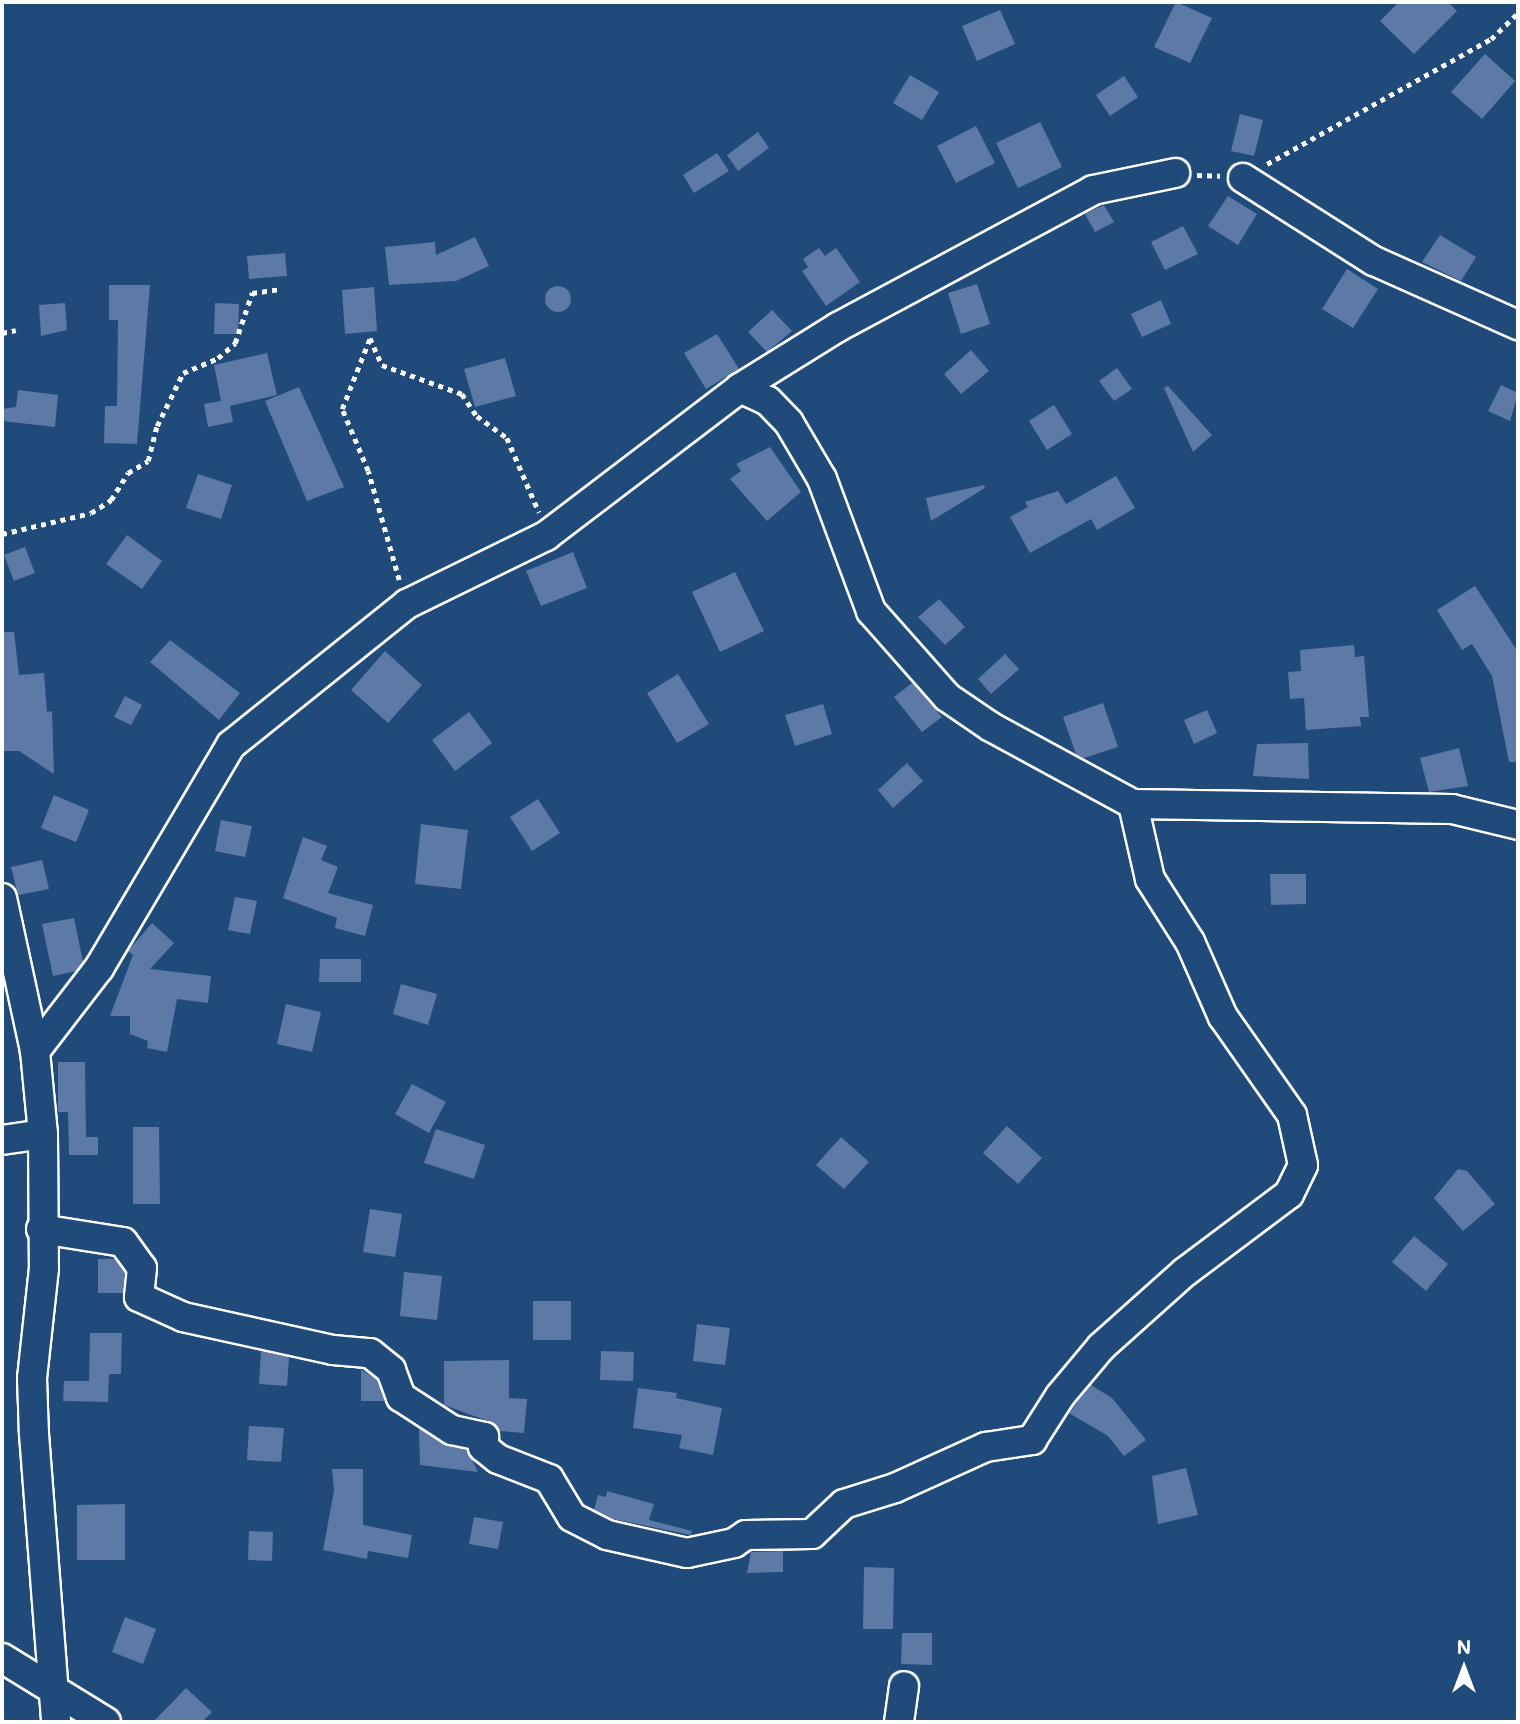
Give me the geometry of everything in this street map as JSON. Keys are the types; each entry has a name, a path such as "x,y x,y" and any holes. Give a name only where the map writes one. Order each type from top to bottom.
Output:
{"street":[{"path":"35,1052 99,968 231,745 407,604 546,536 740,388 838,327 1093,190 1175,173"},
{"path":"1243,178 1374,261 1518,325"},
{"path":"740,388 768,401 789,423 821,478 870,611 947,697 1133,804 1452,809 1518,825"},
{"path":"41,1229 123,1242 142,1268 139,1297 183,1317 333,1350 370,1353 391,1370 401,1397 452,1430 484,1437 483,1447 498,1459 549,1479 572,1517 607,1535 687,1553 734,1543 746,1535 812,1534 844,1504 895,1488 986,1447 1032,1440 1059,1396 1101,1347 1185,1272 1289,1194 1303,1165 1292,1115 1223,1017 1190,942 1150,879 1133,804"},
{"path":"2,898 35,1052 43,1134 34,1434 56,1722"},
{"path":"2,1140 43,1134"},
{"path":"2,1658 53,1687 99,1720"},
{"path":"899,1722 904,1686"}],"path":[{"path":"1175,173 1243,178 1491,39 1518,13"},
{"path":"2,534 91,513 111,500 128,473 148,461 157,426 183,373 218,358 235,342 252,293 280,289"},
{"path":"2,332 16,330"},
{"path":"407,604 368,471 342,409 370,338 382,365 462,394 477,416 507,438 546,536"}],"building":[{"path":"1176,2 1212,18 1190,63 1154,47"},
{"path":"1399,2 1448,2 1457,11 1414,54 1380,21"},
{"path":"1000,10 1015,44 977,61 962,26"},
{"path":"1485,54 1515,81 1482,119 1451,92"},
{"path":"910,75 939,92 922,120 893,103"},
{"path":"1124,76 1138,97 1110,116 1096,95"},
{"path":"1240,114 1263,120 1254,156 1231,151"},
{"path":"1040,122 1062,167 1018,188 996,143"},
{"path":"976,126 995,163 956,183 937,146"},
{"path":"758,132 769,148 738,171 727,155"},
{"path":"717,153 729,171 694,193 683,175"},
{"path":"1228,196 1257,214 1238,245 1208,226"},
{"path":"1104,205 1114,222 1095,232 1085,214"},
{"path":"1183,226 1198,254 1165,270 1151,242"},
{"path":"1440,235 1476,257 1461,281 1422,262"},
{"path":"475,237 489,266 456,281 389,285 385,247 435,242 436,255"},
{"path":"819,248 825,256 836,248 860,282 826,306 802,271 808,267 803,259"},
{"path":"285,253 287,276 249,279 247,256"},
{"path":"1347,269 1378,289 1353,328 1322,309"},
{"path":"977,284 990,324 961,334 948,293"},
{"path":"109,285 150,285 137,444 104,443 105,406 117,406 118,320 109,320"},
{"path":"558,286 567,290 571,299 567,308 558,312 549,308 545,299 549,290"},
{"path":"374,287 377,331 345,334 342,290"},
{"path":"1161,300 1171,324 1142,337 1131,314"},
{"path":"65,303 67,330 41,336 39,305"},
{"path":"215,303 239,304 238,334 214,334"},
{"path":"772,310 792,331 767,352 748,332"},
{"path":"717,334 739,369 706,389 684,353"},
{"path":"971,350 989,371 961,394 944,374"},
{"path":"267,353 277,395 230,406 233,422 208,427 204,404 221,401 214,365"},
{"path":"505,358 516,396 475,407 464,369"},
{"path":"1117,368 1132,389 1114,401 1099,381"},
{"path":"1501,385 1518,393 1510,421 1488,411"},
{"path":"1168,386 1212,435 1193,452 1164,388"},
{"path":"299,387 344,487 307,501 265,401"},
{"path":"18,390 58,395 55,427 2,421 2,409 16,407"},
{"path":"1054,405 1072,434 1047,450 1029,421"},
{"path":"770,447 801,492 767,521 730,479 741,471 736,464"},
{"path":"198,474 232,485 221,519 186,508"},
{"path":"1116,476 1135,508 1097,530 1091,519 1030,553 1010,517 1028,507 1025,502 1058,491 1066,504"},
{"path":"984,485 985,488 931,521 926,498"},
{"path":"127,535 162,561 142,589 106,564"},
{"path":"25,547 35,573 14,581 4,555"},
{"path":"573,552 587,588 541,606 526,571"},
{"path":"735,572 764,631 720,652 692,592"},
{"path":"1475,586 1518,652 1518,762 1509,762 1492,676 1472,644 1462,650 1437,610"},
{"path":"939,599 965,627 945,645 918,617"},
{"path":"2,632 14,632 19,675 44,673 47,712 52,711 54,774 19,751 2,751"},
{"path":"170,640 240,693 219,720 150,662"},
{"path":"1354,645 1355,657 1364,656 1369,717 1360,717 1361,726 1306,730 1304,698 1290,699 1288,672 1301,671 1300,650"},
{"path":"385,651 422,685 388,723 351,690"},
{"path":"1005,654 1019,669 991,694 978,679"},
{"path":"678,674 709,724 677,743 647,693"},
{"path":"912,683 942,717 922,732 894,697"},
{"path":"125,696 142,705 131,725 114,717"},
{"path":"1103,703 1118,747 1084,758 1076,754 1063,717"},
{"path":"823,704 832,734 795,746 785,715"},
{"path":"1207,710 1217,733 1194,744 1184,720"},
{"path":"469,712 492,743 455,771 432,740"},
{"path":"1308,743 1309,779 1253,776 1257,744"},
{"path":"1459,748 1468,786 1429,792 1420,758"},
{"path":"907,763 923,781 893,808 878,790"},
{"path":"54,795 89,810 76,842 41,828"},
{"path":"538,799 560,833 532,851 510,817"},
{"path":"221,820 252,826 245,857 215,851"},
{"path":"421,824 468,830 461,889 415,884"},
{"path":"303,837 327,846 321,860 338,867 328,893 373,905 365,936 335,928 337,918 283,898"},
{"path":"42,860 49,889 18,895 11,867"},
{"path":"1270,874 1306,874 1306,904 1271,905"},
{"path":"235,897 257,901 250,934 228,930"},
{"path":"74,918 83,962 76,971 53,976 42,924"},
{"path":"152,923 174,943 150,969 211,976 208,1003 177,999 167,1052 147,1048 148,1041 130,1034 130,1016 110,1016 133,955 128,951"},
{"path":"320,959 361,959 361,982 319,982"},
{"path":"401,984 437,994 428,1025 393,1014"},
{"path":"286,1004 321,1012 312,1052 277,1044"},
{"path":"58,1062 85,1062 86,1137 98,1137 98,1155 69,1155 68,1112 58,1112"},
{"path":"412,1084 446,1102 429,1133 395,1114"},
{"path":"1007,1126 1042,1158 1018,1184 983,1153"},
{"path":"133,1127 159,1127 160,1204 133,1204"},
{"path":"436,1129 485,1145 474,1179 424,1163"},
{"path":"841,1137 869,1162 844,1189 816,1165"},
{"path":"1458,1169 1467,1171 1495,1204 1463,1231 1434,1198"},
{"path":"370,1209 402,1214 395,1257 363,1252"},
{"path":"1414,1236 1448,1264 1426,1291 1392,1262"},
{"path":"98,1259 115,1259 125,1273 123,1293 98,1293"},
{"path":"404,1272 442,1276 437,1320 400,1316"},
{"path":"533,1301 571,1301 571,1340 533,1340"},
{"path":"697,1324 730,1328 725,1365 693,1361"},
{"path":"90,1333 122,1333 121,1374 109,1374 108,1402 63,1401 64,1381 89,1381"},
{"path":"261,1351 289,1357 287,1386 259,1384"},
{"path":"601,1351 634,1352 633,1381 600,1380"},
{"path":"509,1360 509,1398 527,1399 524,1433 500,1431 488,1421 444,1405 444,1361"},
{"path":"361,1369 377,1380 385,1401 361,1401"},
{"path":"1091,1385 1112,1398 1146,1440 1124,1456 1108,1436 1069,1413"},
{"path":"638,1388 677,1393 676,1398 722,1408 713,1455 679,1448 682,1435 633,1428"},
{"path":"249,1426 284,1428 281,1462 247,1460"},
{"path":"419,1429 467,1450 478,1472 420,1465"},
{"path":"1186,1468 1198,1515 1158,1524 1152,1476"},
{"path":"332,1469 363,1469 363,1525 412,1535 408,1558 368,1551 367,1559 323,1550 334,1491"},
{"path":"607,1491 654,1504 649,1520 692,1531 691,1535 613,1519 594,1510 598,1495 606,1497"},
{"path":"125,1504 125,1560 77,1560 77,1505"},
{"path":"474,1517 503,1522 498,1549 469,1544"},
{"path":"249,1531 273,1532 272,1561 248,1560"},
{"path":"783,1551 783,1572 747,1573 751,1552"},
{"path":"864,1567 894,1568 893,1629 863,1629"},
{"path":"125,1617 156,1629 143,1664 112,1652"},
{"path":"902,1633 932,1633 932,1665 901,1664"},
{"path":"186,1688 212,1712 202,1722 153,1722"}]}
